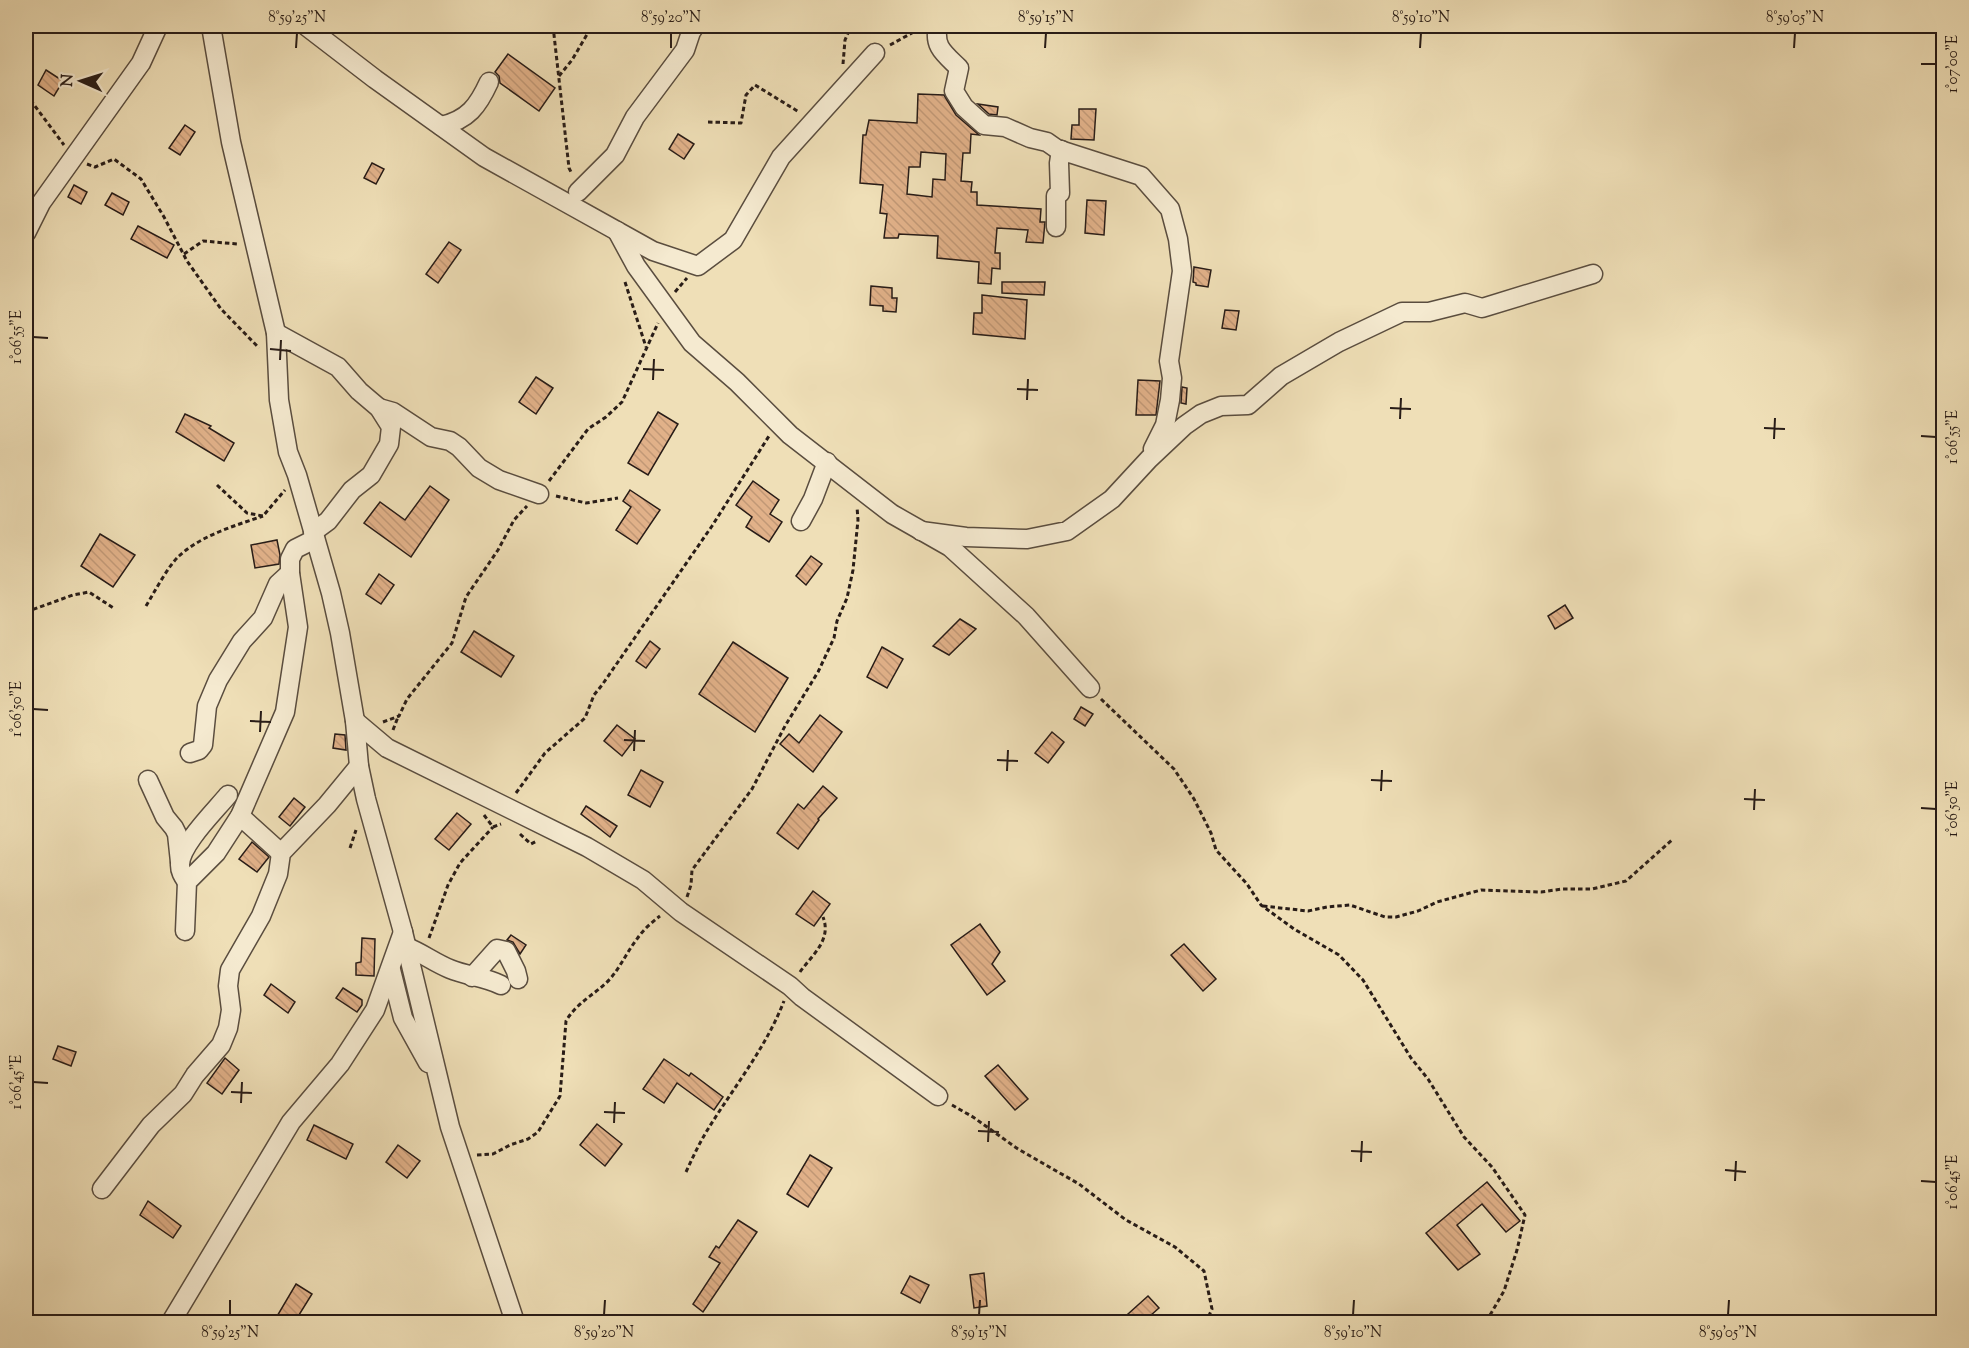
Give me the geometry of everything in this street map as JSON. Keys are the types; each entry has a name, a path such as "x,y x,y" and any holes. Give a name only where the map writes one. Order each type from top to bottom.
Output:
{"street":[{"path":"26,233 41,203 141,63 158,26"},
{"path":"211,26 231,142 276,333 279,400 288,452 297,475 331,592 355,721 359,766 410,944 450,1127 515,1323"},
{"path":"306,26 484,157 653,251 698,266 732,240 781,157 875,53"},
{"path":"578,192 615,154 635,117 685,50 695,26"},
{"path":"938,26 936,35 940,49 959,68 954,91 964,107 984,125 1005,127 1030,138 1047,142 1061,150 1141,177 1170,209 1178,239 1182,271 1169,361 1172,378 1170,400 1165,425 1149,459"},
{"path":"441,126 459,122 480,101 489,82"},
{"path":"1056,227 1056,196 1060,193 1061,150"},
{"path":"617,231 636,266 692,343 737,382 790,435 892,514 950,548 1026,616 1090,688"},
{"path":"921,531 966,537 1027,539 1066,531 1112,499 1149,459 1184,426 1201,414 1221,406 1248,405 1281,376 1338,342 1402,312 1429,312 1465,303 1482,308 1593,274"},
{"path":"187,882 216,853 240,816 285,712 298,627 290,559 295,549 314,536 352,490 371,474 389,444 391,426 379,408 338,367 276,333"},
{"path":"379,408 393,412 431,437 450,441 479,468 499,480 539,494"},
{"path":"801,521 813,499 827,462"},
{"path":"189,753 199,750 203,745 207,706 218,680 242,641 263,618 278,584 290,573"},
{"path":"355,721 387,747 501,815 587,847 644,880 677,909 790,986 938,1096"},
{"path":"102,1189 151,1125 183,1094 195,1075 221,1045 228,1028 231,1010 228,986 230,970 261,916 278,874 281,854 327,806 359,766"},
{"path":"148,780 165,817 174,828 182,873 187,882 185,931"},
{"path":"180,862 192,837 228,795"},
{"path":"240,816 281,854"},
{"path":"171,1323 291,1122 340,1064 375,1010 390,968 410,944"},
{"path":"410,944 432,961 472,977 510,982 516,971 506,951 497,949 472,977"},
{"path":"390,968 403,1017 440,1085"}],"path":[{"path":"559,76 572,60 592,26"},
{"path":"844,87 842,58 845,40 851,26"},
{"path":"875,53 925,26"},
{"path":"708,122 741,123 746,95 755,85 813,122"},
{"path":"26,94 74,157 95,167 114,159 141,179 184,254 221,309 263,352 276,333"},
{"path":"184,254 203,240 255,245"},
{"path":"410,944 428,942 448,885 460,863 501,815 545,753 585,718 594,694 712,526 765,444 775,422"},
{"path":"146,606 177,557 213,534 263,516 297,475"},
{"path":"460,1159 473,1155 493,1154 528,1139 538,1132 560,1096 566,1021 572,1011 609,980 626,958 637,938 686,905 692,870 752,789 785,726 818,672 834,638 853,570 858,520 853,483"},
{"path":"217,485 247,513 263,516"},
{"path":"539,494 586,503 618,498"},
{"path":"26,612 73,595 89,592 115,609"},
{"path":"1090,688 1174,769 1194,799 1211,833 1216,850 1247,884 1261,905 1294,929 1338,955 1363,980 1410,1058 1428,1079 1464,1137 1492,1167 1525,1215 1504,1291 1486,1323"},
{"path":"1261,905 1308,911 1350,905 1385,917 1396,917 1480,890 1540,892 1592,889 1626,880 1672,840"},
{"path":"686,1172 704,1135 753,1064 768,1037 790,986 821,947 827,925 823,917"},
{"path":"938,1096 973,1117 1018,1149 1079,1184 1126,1220 1175,1247 1204,1271 1212,1309 1206,1323"}],"building":[{"path":"508,54 555,88 539,111 500,83 499,76 495,72"},
{"path":"46,70 63,81 54,96 38,85"},
{"path":"918,94 944,95 956,115 979,135 971,134 970,153 963,153 961,181 972,182 971,192 977,192 977,205 1041,209 1040,222 1045,222 1043,243 1026,242 1028,230 997,228 995,253 1000,253 1000,269 992,268 991,284 978,283 979,262 937,258 938,236 899,234 898,238 884,238 887,214 880,213 883,185 860,183 863,135 866,135 869,120 917,123","holes":["921,152 946,154 945,180 933,179 932,197 907,194 909,167 920,167"]},
{"path":"978,104 998,107 997,115 989,114"},
{"path":"1079,109 1096,109 1094,140 1071,139 1072,125 1079,125"},
{"path":"185,125 195,132 180,155 169,148"},
{"path":"678,134 694,144 684,159 669,149"},
{"path":"372,163 384,169 376,184 364,178"},
{"path":"74,185 87,192 81,204 68,197"},
{"path":"112,193 129,202 123,215 105,205"},
{"path":"1087,200 1106,201 1104,235 1085,233"},
{"path":"138,226 174,245 167,258 131,239"},
{"path":"449,242 461,250 438,283 426,274"},
{"path":"1194,267 1211,270 1208,287 1196,285 1193,282"},
{"path":"1002,282 1045,282 1044,295 1002,293"},
{"path":"871,286 892,288 892,298 897,298 896,312 883,311 883,306 870,305"},
{"path":"982,295 1027,300 1025,339 973,334 974,313 982,313"},
{"path":"1225,310 1239,311 1236,330 1222,328"},
{"path":"536,377 553,388 536,414 519,402"},
{"path":"1138,380 1160,381 1156,415 1136,415"},
{"path":"1182,387 1187,388 1186,404 1181,403"},
{"path":"658,412 678,424 648,475 628,463"},
{"path":"185,414 211,426 209,428 234,443 224,461 176,432"},
{"path":"753,481 779,500 770,514 782,522 769,542 746,527 752,517 736,505"},
{"path":"430,486 449,500 411,557 364,523 380,502 405,520"},
{"path":"630,490 660,510 637,544 616,530 631,507 623,501"},
{"path":"100,534 135,555 113,587 81,566"},
{"path":"277,540 279,564 255,568 251,545"},
{"path":"811,556 822,564 806,585 796,576"},
{"path":"379,574 394,585 381,604 366,594"},
{"path":"1565,605 1573,618 1555,629 1548,616"},
{"path":"960,619 976,629 949,655 933,646"},
{"path":"474,631 514,656 501,677 461,652"},
{"path":"650,641 660,649 646,668 636,661"},
{"path":"733,642 788,678 755,732 699,694"},
{"path":"882,647 903,659 887,688 867,677"},
{"path":"1081,707 1093,714 1085,726 1074,719"},
{"path":"820,715 842,732 813,772 780,744 789,734 799,743"},
{"path":"617,725 635,739 622,756 604,741"},
{"path":"1052,732 1064,742 1048,763 1035,753"},
{"path":"335,734 345,735 346,750 333,748"},
{"path":"641,770 663,782 650,807 628,795"},
{"path":"823,786 837,798 818,819 798,849 777,833 798,804 804,809"},
{"path":"294,798 305,807 290,826 279,817"},
{"path":"586,806 617,826 610,837 581,814"},
{"path":"457,813 471,824 449,850 435,839"},
{"path":"252,842 269,857 257,872 239,859"},
{"path":"813,891 830,904 814,926 796,914"},
{"path":"980,924 1000,952 992,964 1005,981 987,995 951,945"},
{"path":"511,935 526,945 520,954 513,942 507,940"},
{"path":"362,938 375,939 374,976 356,975 356,963 361,962"},
{"path":"1184,944 1216,979 1203,991 1171,955"},
{"path":"271,984 295,1002 288,1013 264,995"},
{"path":"343,988 362,1000 362,1005 357,1012 336,998"},
{"path":"58,1046 76,1052 71,1066 53,1059"},
{"path":"225,1058 239,1070 222,1094 207,1083"},
{"path":"664,1059 689,1076 691,1073 723,1097 714,1110 677,1083 664,1103 643,1089"},
{"path":"998,1065 1028,1099 1015,1110 985,1076"},
{"path":"597,1124 622,1144 605,1166 580,1145"},
{"path":"314,1125 353,1144 346,1159 307,1140"},
{"path":"398,1145 420,1161 407,1178 386,1162"},
{"path":"810,1155 832,1168 808,1207 787,1194"},
{"path":"1487,1182 1520,1221 1506,1232 1482,1204 1457,1225 1480,1254 1458,1270 1426,1233"},
{"path":"148,1201 181,1226 173,1238 140,1215"},
{"path":"738,1220 757,1232 703,1312 693,1304 720,1263 709,1257 716,1246 719,1248"},
{"path":"984,1273 987,1306 974,1308 970,1275"},
{"path":"910,1276 929,1285 920,1303 901,1293"},
{"path":"296,1284 312,1294 294,1323 273,1323"},
{"path":"1148,1296 1159,1308 1142,1323 1118,1323"}]}
